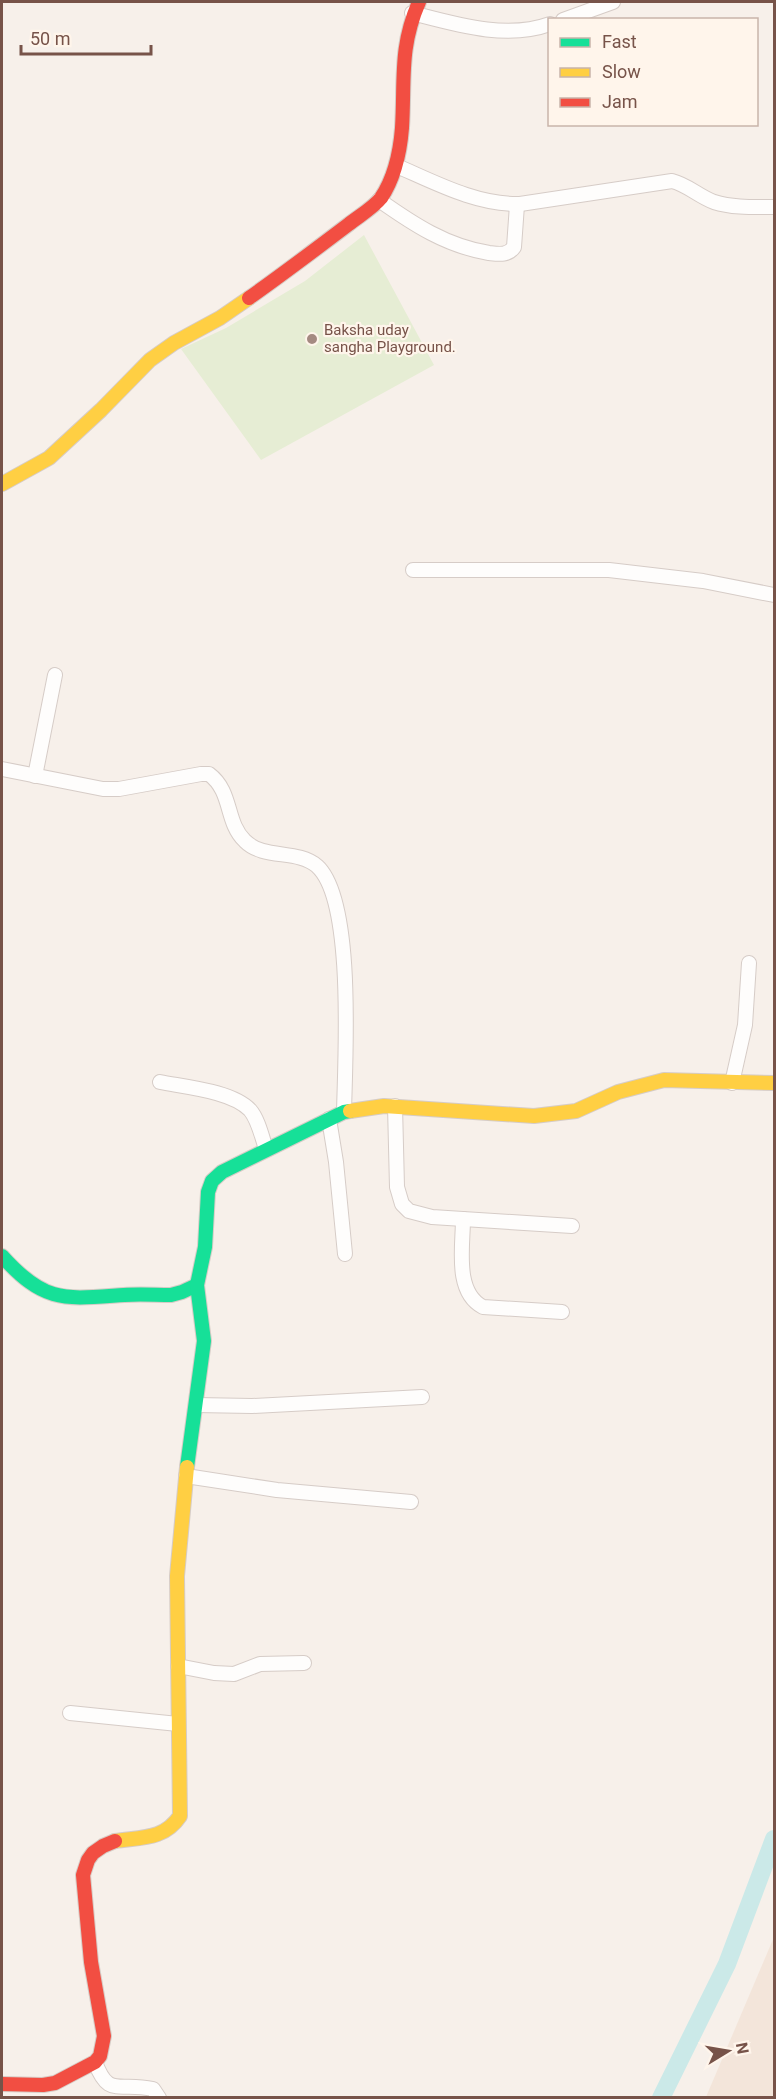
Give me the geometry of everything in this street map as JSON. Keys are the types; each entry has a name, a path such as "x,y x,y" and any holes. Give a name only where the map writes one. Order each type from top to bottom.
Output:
{"street":[{"path":"569,18 613,2"},
{"path":"2,484 49,458 150,360 174,343 220,318 303,259 379,200 387,190 397,166 404,45 415,7 467,27 518,31 548,24"},
{"path":"397,166 455,192 501,203 517,204 672,181 684,184 700,196 715,202 738,206 774,207"},
{"path":"379,200 407,220 448,242 475,251 499,254 511,251 514,247 517,204"},
{"path":"413,570 609,570 703,581 774,595"},
{"path":"35,776 55,675"},
{"path":"2,769 103,789 119,789 209,774 223,788 238,833 245,842 258,850 302,859 319,868 331,890 342,939 346,1040 344,1112"},
{"path":"732,1083 745,1026 749,963"},
{"path":"2,2084 55,2083 95,2062 100,2056 104,2036 91,1962 84,1875 92,1854 101,1846 115,1841 168,1832 177,1825 180,1816 177,1576 186,1476 204,1341 197,1285 205,1247 208,1192 212,1181 222,1172 266,1149 344,1112 395,1106 534,1116 553,1115 576,1112 618,1092 664,1080 774,1083"},
{"path":"160,1082 216,1093 241,1103 254,1116 266,1149"},
{"path":"395,1106 397,1187 402,1204 410,1211 432,1217 572,1226"},
{"path":"329,1119 336,1162 345,1254"},
{"path":"463,1219 463,1274 468,1292 477,1304 483,1307 562,1312"},
{"path":"2,1256 14,1270 31,1283 51,1295 66,1299 172,1294 184,1292 197,1285"},
{"path":"196,1405 262,1406 422,1397"},
{"path":"186,1476 277,1490 411,1502"},
{"path":"178,1666 214,1673 234,1674 260,1664 304,1663"},
{"path":"70,1713 178,1724"},
{"path":"95,2062 105,2087 111,2090 145,2087 153,2089 159,2097"}],"shaded area":[{"path":"774,1937 774,2097 706,2097"}],"green space":[{"name":"Baksha uday sangha Playground.","path":"364,235 434,365 261,460 181,349 226,328 305,281"}],"waterway":[{"path":"661,2098 727,1964 774,1839"}],"traffic: fast":[{"path":"187,1467 204,1341 197,1285 205,1247 208,1192 212,1181 222,1172 350,1111"},
{"path":"2,1256 31,1283 57,1295 71,1297 171,1295 197,1285"}],"traffic: slow":[{"path":"2,484 49,458 150,360 249,298"},
{"path":"350,1111 384,1106 534,1116 576,1111 618,1092 664,1080 774,1083"},
{"path":"115,1841 143,1838 159,1833 174,1824 180,1816 177,1576 187,1467"}],"traffic: jam":[{"path":"249,298 370,209 386,190 400,147 406,49 408,34 419,2"},
{"path":"2,2084 55,2083 95,2062 100,2056 104,2036 91,1962 83,1875 93,1853 115,1841"}],"place":[{"name":"Baksha uday sangha Playground.","path":"312,339"}]}
